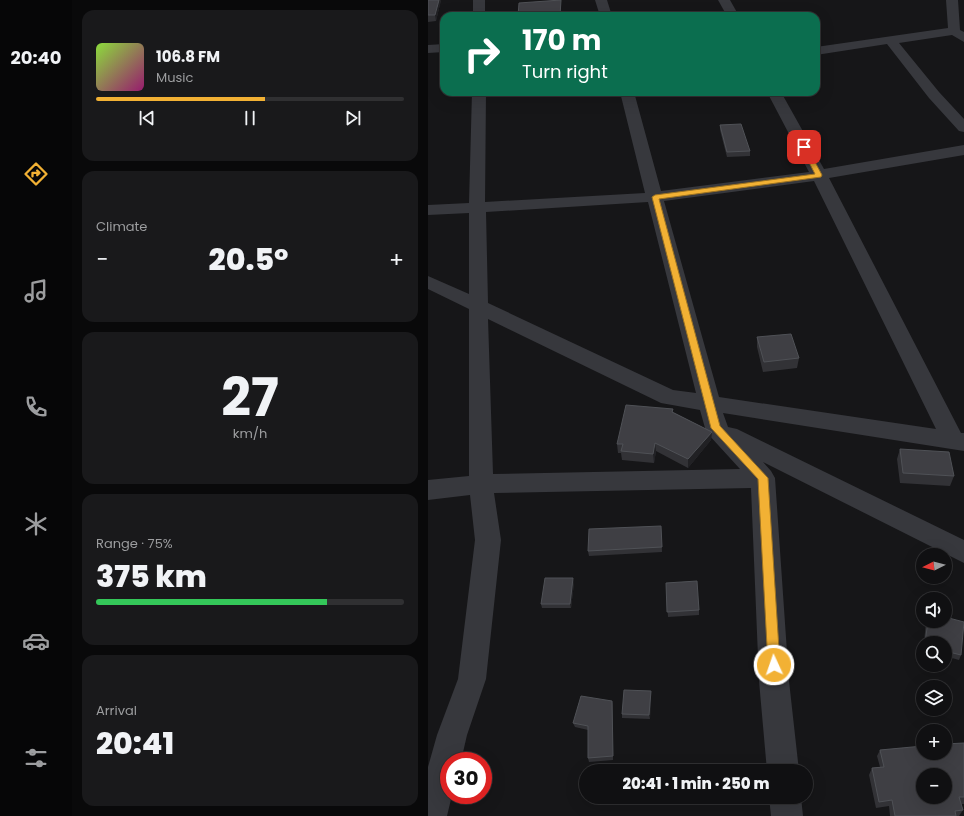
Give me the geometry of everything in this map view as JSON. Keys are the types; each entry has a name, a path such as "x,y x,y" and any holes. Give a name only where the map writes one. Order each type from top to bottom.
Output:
{"street":[{"path":"479,0 480,12"},
{"path":"601,0 605,12"},
{"path":"724,0 731,12"},
{"path":"820,50 890,40 959,35 952,0"},
{"path":"890,40 934,95 964,128"},
{"path":"428,49 440,48"},
{"path":"431,816 452,735 472,679 488,540 481,484 476,207 479,96"},
{"path":"628,96 716,428 763,478 774,680 782,764"},
{"path":"776,96 958,441"},
{"path":"428,210 655,197 819,175 964,150"},
{"path":"428,282 669,397 716,428 964,552"},
{"path":"669,397 958,441"},
{"path":"428,490 481,484 763,478"},
{"path":"786,804 787,816"}],"building":[{"path":"428,0 439,0 435,15 428,15"},
{"path":"561,0 560,12 518,12 519,3"},
{"path":"741,124 750,151 727,152 720,125"},
{"path":"791,334 799,358 764,362 757,337"},
{"path":"626,405 673,409 672,412 712,432 688,459 655,443 653,454 621,451 623,444 617,444"},
{"path":"900,449 949,452 954,476 903,473"},
{"path":"661,526 662,547 588,551 589,529"},
{"path":"545,578 573,578 570,604 541,604"},
{"path":"697,581 699,610 667,612 666,583"},
{"path":"952,619 964,622 961,655 952,653 952,636 926,636 927,628 952,628"},
{"path":"624,690 651,691 649,715 622,714"},
{"path":"581,696 612,701 613,756 588,758 588,726 573,723"},
{"path":"964,743 964,797 959,797 963,810 955,811 956,816 895,816 892,800 879,802 872,768 884,767 880,750 916,747 916,760 952,760 952,744"}],"route":[{"path":"774,665 763,478 716,428 655,197 819,175 804,147"}]}
